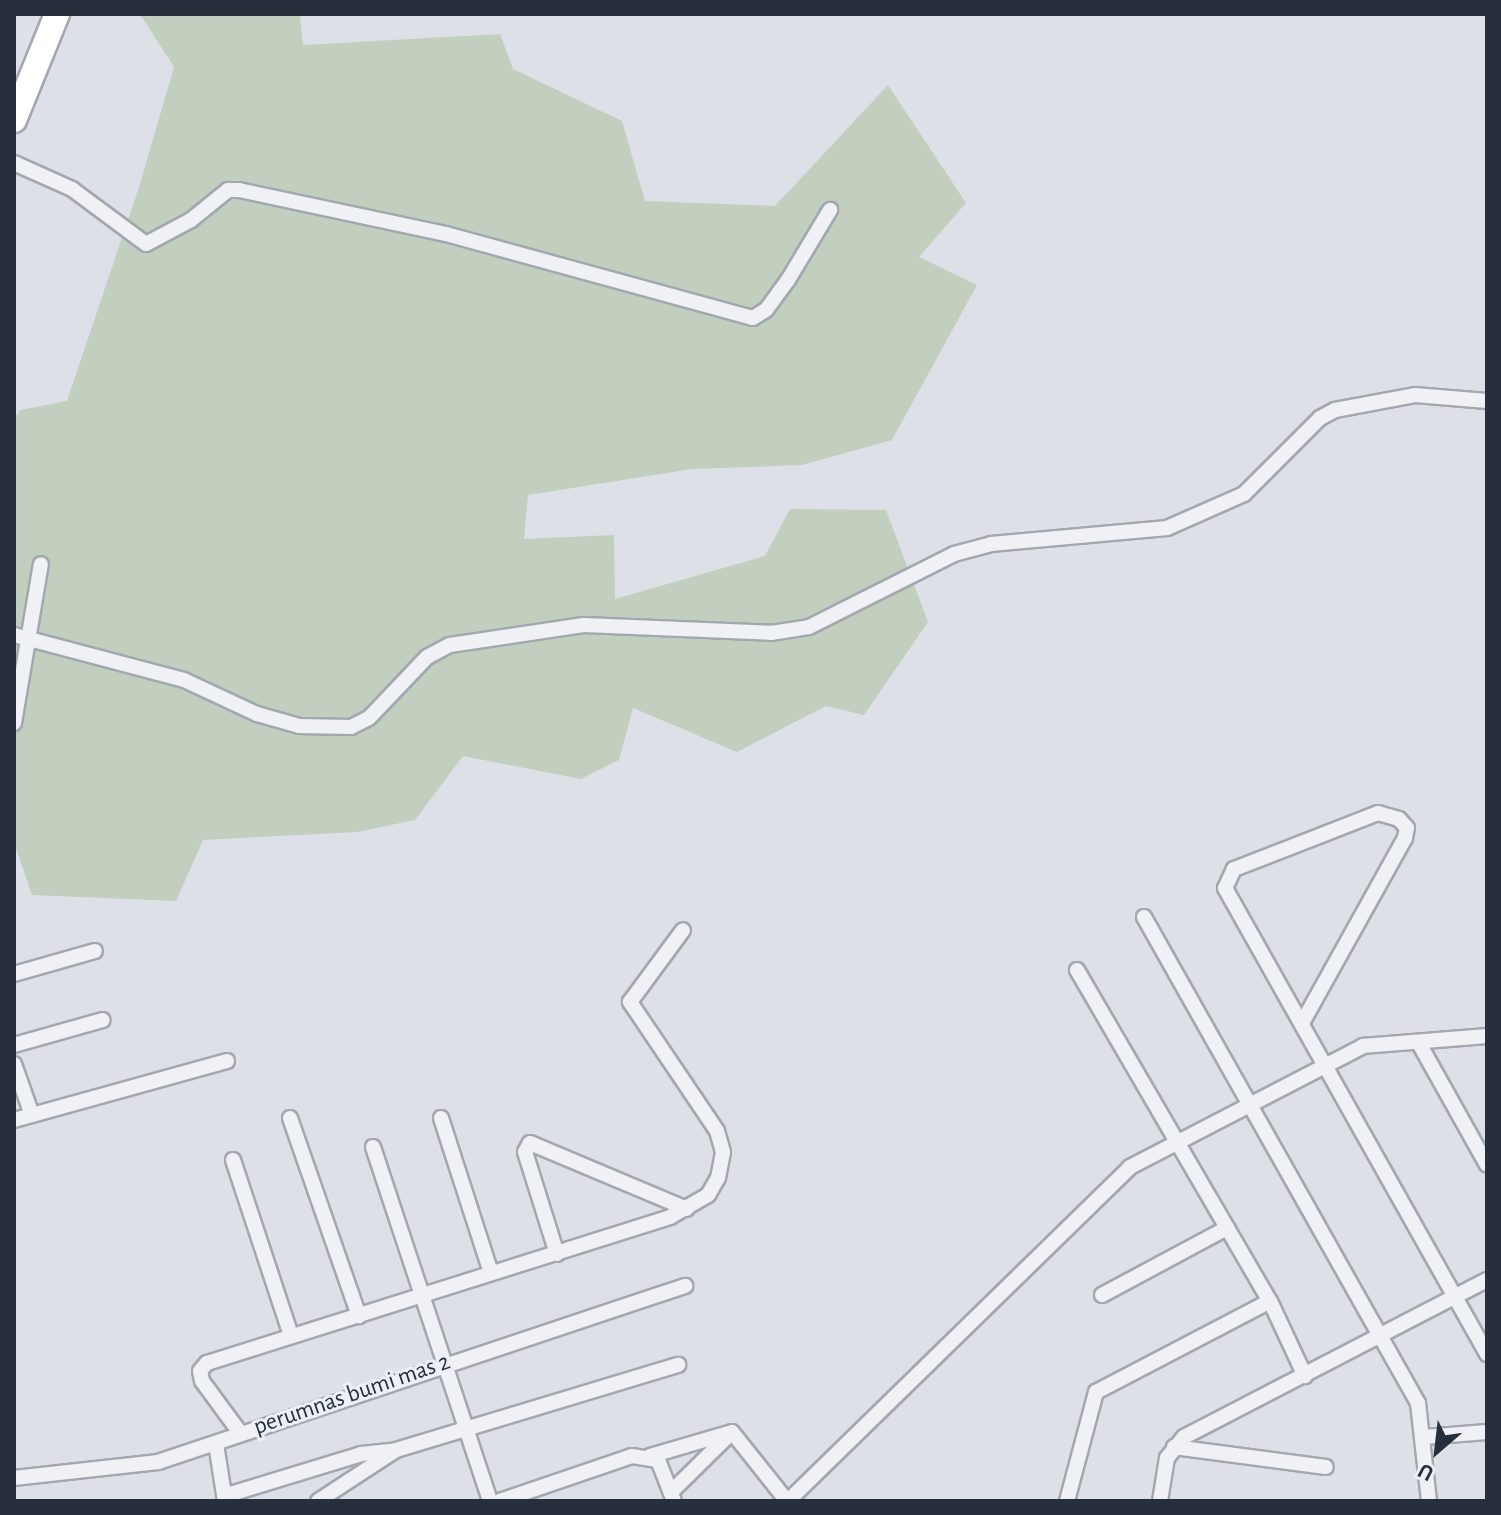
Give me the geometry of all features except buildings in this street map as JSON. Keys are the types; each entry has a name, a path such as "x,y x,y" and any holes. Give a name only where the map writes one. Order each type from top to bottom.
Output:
{"highway":[{"path":"14,120 57,14"}],"street":[{"path":"14,163 72,189 146,244 191,220 228,190 239,190 473,240 753,318 766,310 788,280 830,210"},
{"path":"14,635 184,680 285,722 343,729 369,718 410,672 450,645 584,625 771,633 809,627 954,554 979,547 1167,528 1244,494 1320,418 1335,410 1415,395 1487,401"},
{"path":"14,723 41,564"},
{"path":"1302,1023 1405,838 1407,828 1399,819 1378,813 1234,869 1226,881 1228,899 1325,1063 1487,1354"},
{"path":"1144,917 1419,1407 1429,1501"},
{"path":"241,1434 200,1371 207,1363 557,1254 687,1209 708,1195 718,1178 723,1152 717,1131 630,1002 683,930"},
{"path":"14,974 95,951"},
{"path":"1077,970 1270,1301 1305,1376"},
{"path":"14,1045 103,1020"},
{"path":"732,1432 787,1501 1114,1180 1175,1141 1325,1063 1371,1043 1420,1045 1487,1036"},
{"path":"1420,1045 1487,1165"},
{"path":"14,1120 227,1061"},
{"path":"14,1064 32,1115"},
{"path":"290,1118 359,1316"},
{"path":"441,1118 491,1273"},
{"path":"557,1254 525,1152 530,1143 687,1209"},
{"path":"373,1147 490,1501"},
{"path":"233,1160 291,1335"},
{"path":"1102,1295 1227,1228"},
{"path":"1160,1501 1174,1447 1184,1437 1382,1338 1487,1280"},
{"name":"perumnas bumi mas 2","path":"14,1478 122,1470 216,1444 444,1363 685,1286"},
{"path":"1067,1501 1096,1392 1270,1301"},
{"path":"216,1444 225,1498 361,1454 396,1450 678,1365"},
{"path":"500,1501 632,1456 650,1456 732,1432"},
{"path":"650,1456 662,1466 672,1497 732,1432"},
{"path":"1424,1437 1487,1432"},
{"path":"1174,1447 1326,1467"},
{"path":"318,1501 396,1450"}],"green space":[{"path":"140,14 300,14 303,45 500,34 513,69 622,121 645,201 775,206 888,85 966,203 919,257 977,285 892,440 802,465 692,469 528,495 524,539 614,535 615,599 765,556 790,509 886,510 928,622 864,715 826,706 737,752 633,708 619,760 581,779 463,756 415,820 357,832 203,840 176,901 32,895 14,842 14,419 20,410 67,401 140,184 174,67"}]}
